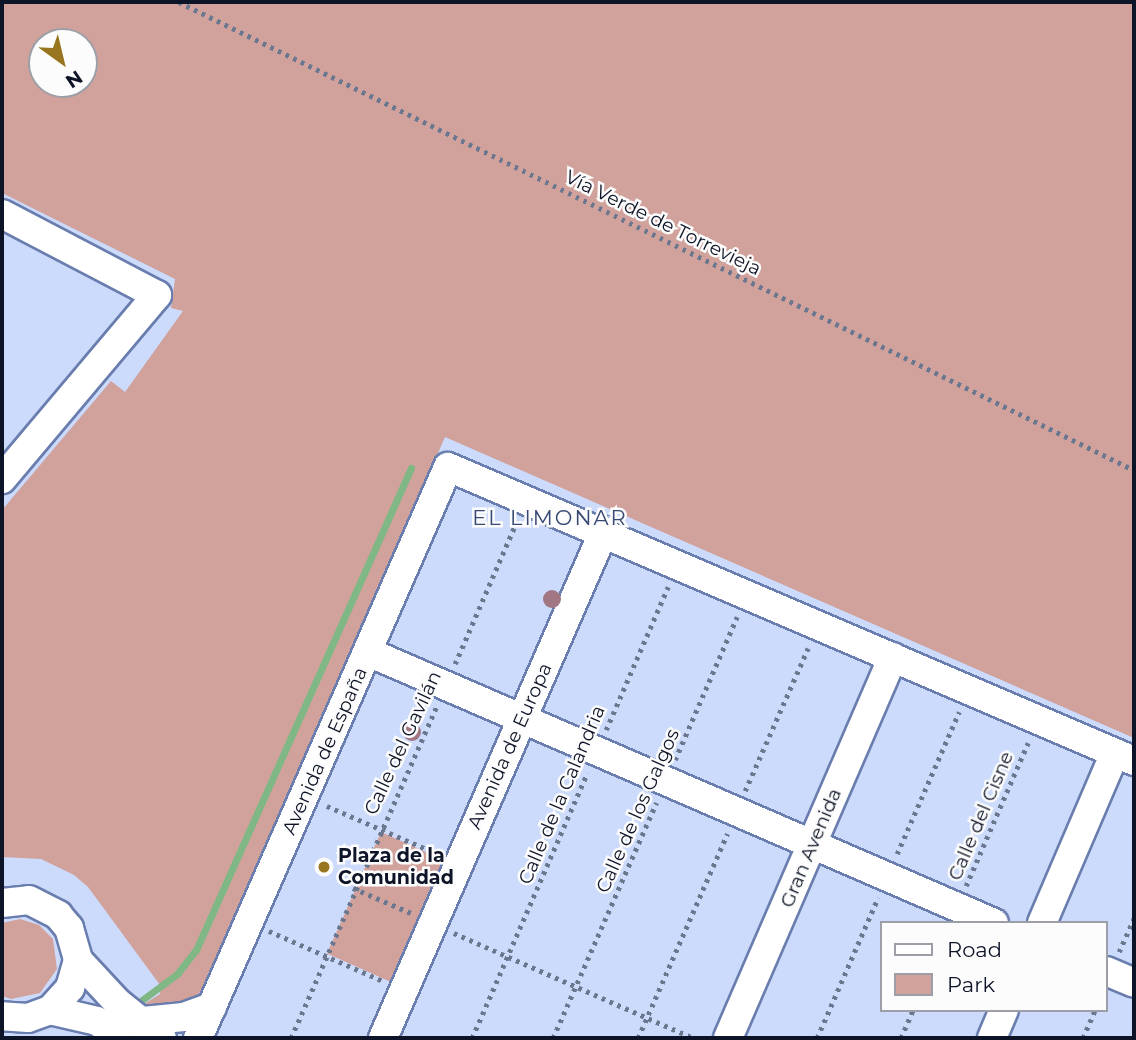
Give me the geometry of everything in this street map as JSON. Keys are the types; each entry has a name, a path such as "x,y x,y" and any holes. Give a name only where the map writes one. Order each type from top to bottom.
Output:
{"street":[{"path":"2,214 157,295 2,479"},
{"name":"Avenida de España","path":"198,1038 448,467 453,466 527,498"},
{"path":"527,498 1125,757 1043,921"},
{"name":"Avenida de Europa","path":"383,1038 604,531"},
{"path":"368,652 989,921"},
{"name":"Gran Avenida","path":"728,1038 893,657"},
{"path":"2,903 29,900 58,915 69,928 78,960 118,1003 152,1033 212,1007"},
{"path":"22,1038 70,988 78,960"},
{"path":"1108,972 1134,983"},
{"path":"2,1016 46,1012 97,1021 120,1038"},
{"path":"992,1038 1003,1012"}],"path":[{"name":"Vía Verde de Torrevieja","path":"179,2 1134,470"},
{"name":"Calle del Gavilán","path":"291,1038 353,888 527,498"},
{"name":"Calle de la Calandria","path":"472,1038 678,564"},
{"name":"Calle de los Galgos","path":"553,1038 748,594"},
{"name":"Calle del Cisne","path":"957,907 1038,720"},
{"path":"316,802 448,859"},
{"path":"353,888 693,1038"},
{"path":"261,928 393,986"},
{"path":"901,1038 912,1012"},
{"path":"1083,1038 1094,1012"}],"green space":[{"path":"2,2 1134,2 1134,738 445,437 205,986 195,998 166,1012 141,1006 160,994 160,985 88,887 74,875 41,859 2,857 2,510 111,381 125,392 183,311 171,308 175,279 2,193"},
{"path":"381,832 445,860 391,982 327,954"},
{"path":"20,919 39,925 53,939 57,969 40,993 11,999 2,996 2,923"}],"waterway":[{"path":"142,1000 177,974 196,950 411,468"}],"place":[{"name":"Plaza de la Comunidad","path":"324,867"}],"district":[{"name":"EL LIMONAR","path":"550,518"}]}
